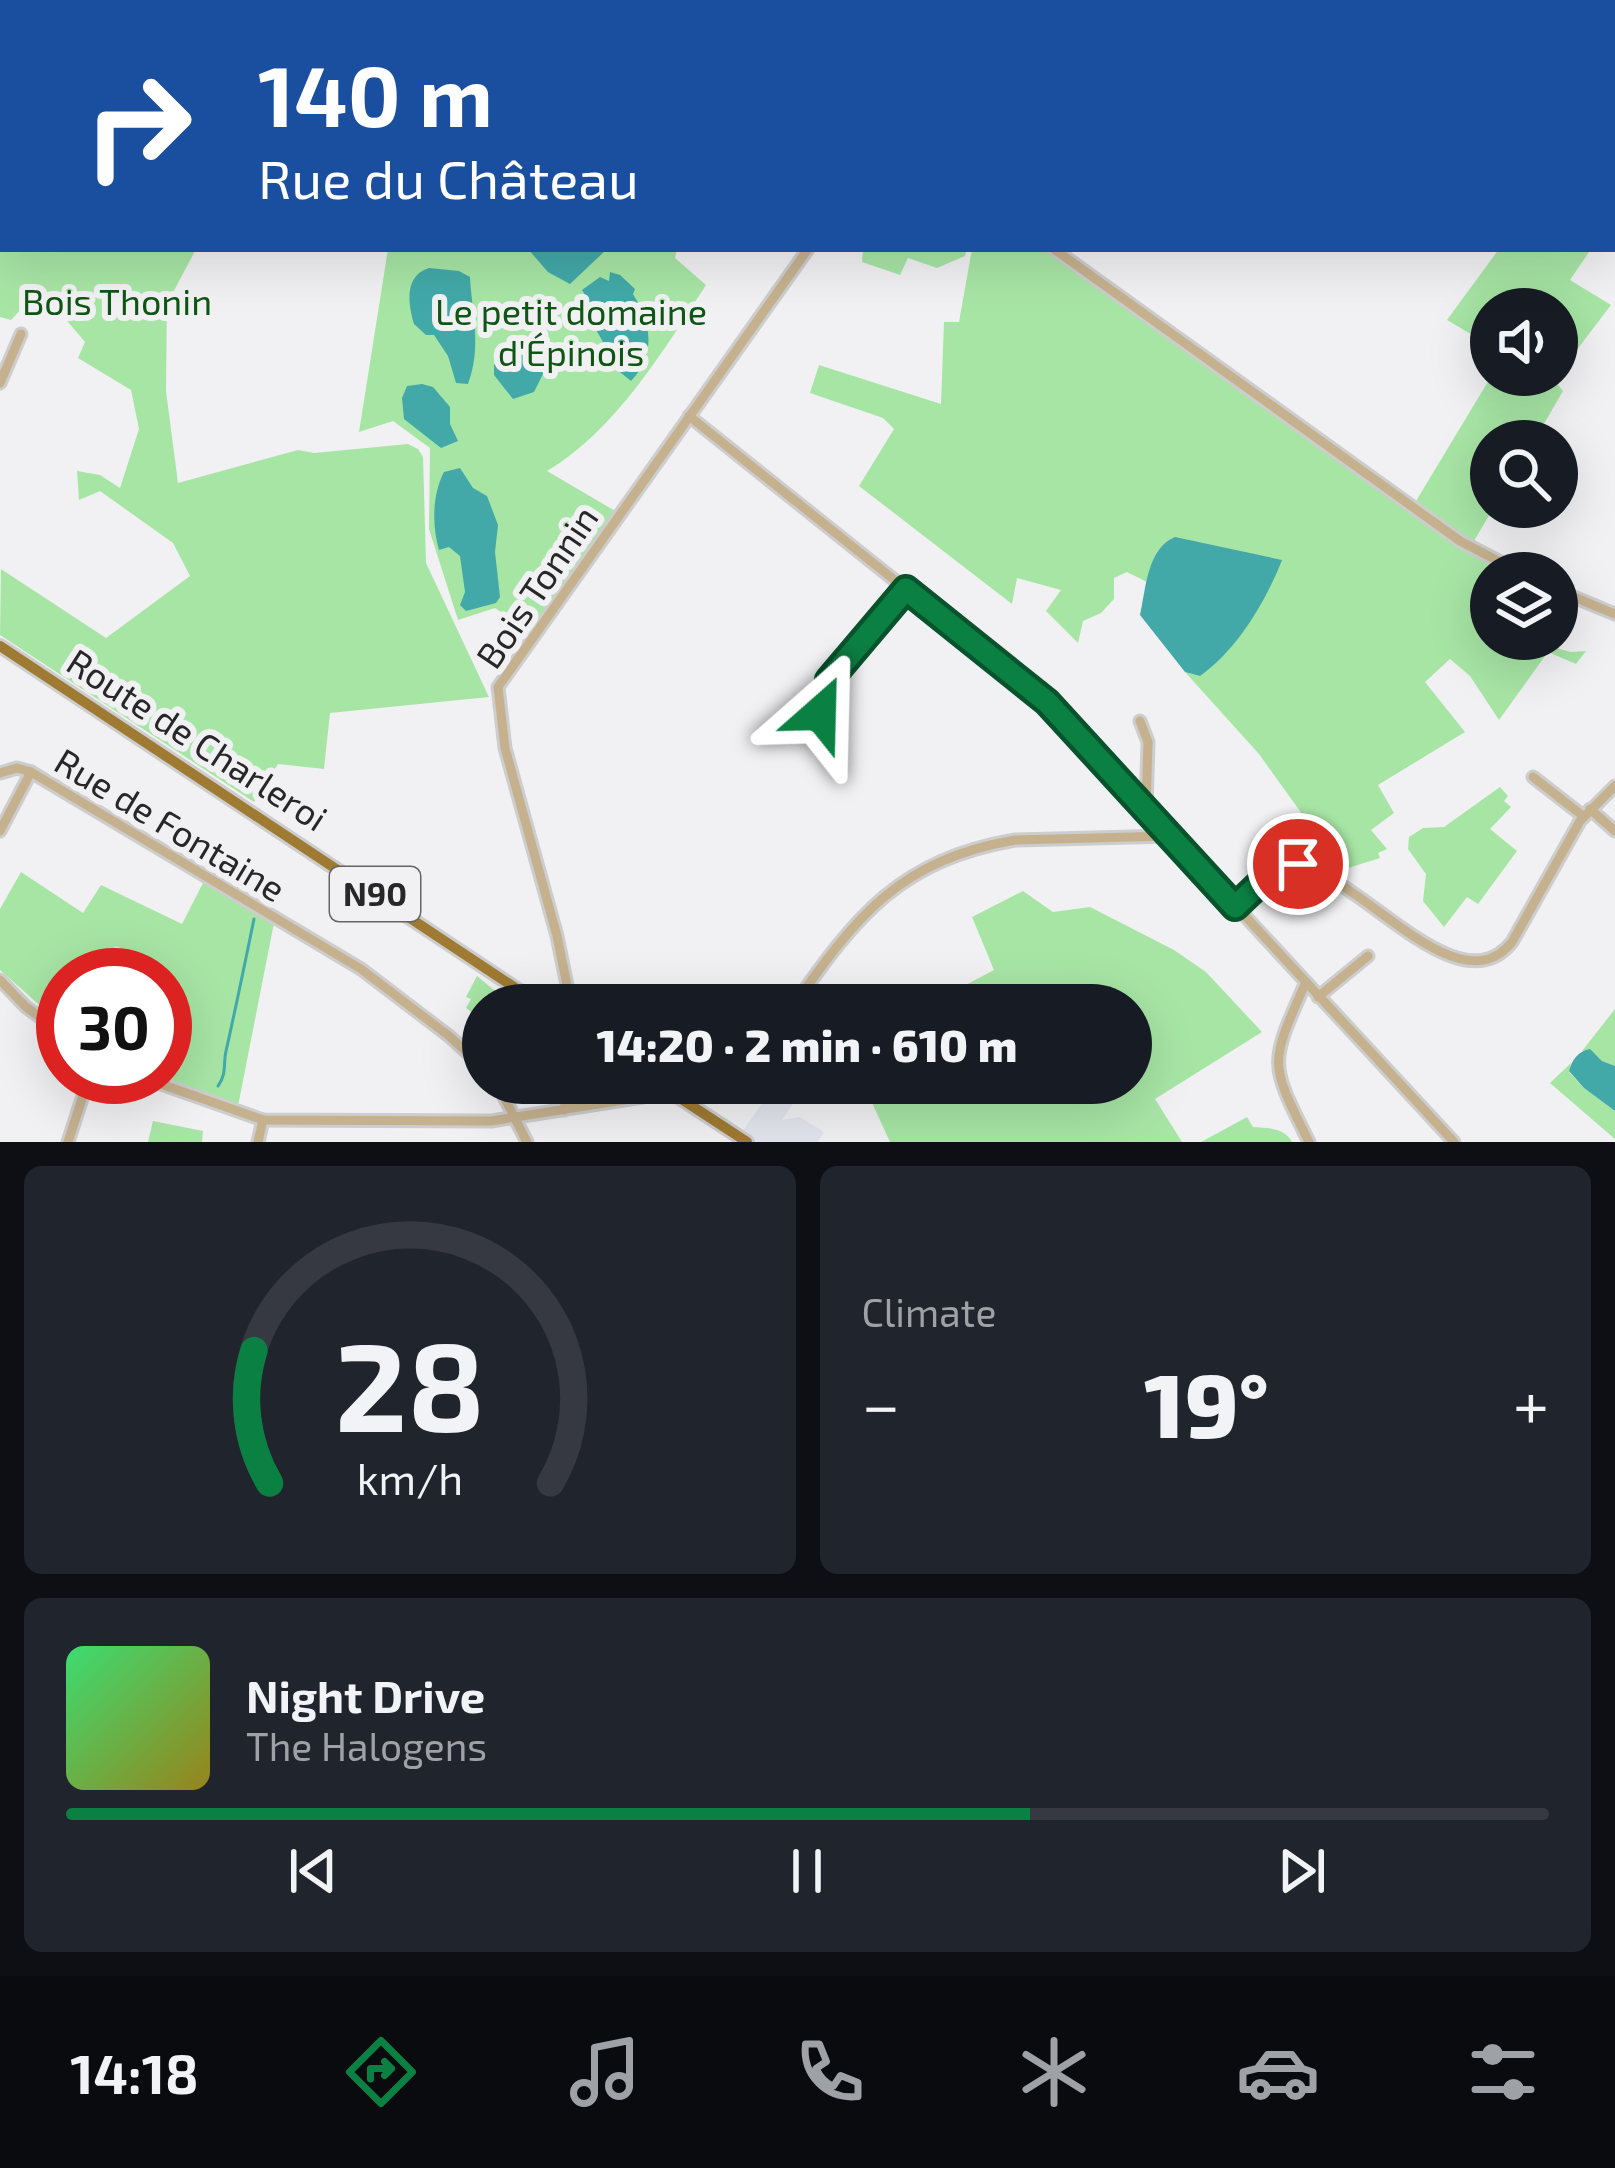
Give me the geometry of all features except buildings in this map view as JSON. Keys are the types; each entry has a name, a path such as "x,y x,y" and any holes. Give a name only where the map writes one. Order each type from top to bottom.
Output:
{"main road":[{"name":"Route de Charleroi","path":"0,646 509,984"},
{"path":"690,1104 747,1142"}],"street":[{"name":"Bois Tonnin","path":"567,984 505,748 498,687 806,252"},
{"path":"1058,252 1481,552"},
{"path":"0,383 21,334"},
{"path":"689,416 1047,702 1454,1142"},
{"path":"829,680 906,589"},
{"path":"1578,599 1615,614"},
{"path":"1139,722 1148,754 1146,810"},
{"path":"0,831 31,772"},
{"name":"Rue de Fontaine","path":"0,773 31,772 361,969 462,1048"},
{"path":"1533,777 1615,830"},
{"path":"1235,907 1275,869 1305,866 1442,953 1473,959 1495,956 1512,942 1587,813 1615,786"},
{"path":"809,984 858,918 926,869 1015,840 1170,836"},
{"path":"1318,997 1368,956"},
{"path":"0,980 36,1014"},
{"path":"1306,982 1283,1034 1277,1071 1309,1142"},
{"path":"192,1095 263,1120 491,1120 600,1104"},
{"path":"68,1142 80,1104"},
{"path":"509,1104 527,1142"},
{"path":"564,1110 565,1104"},
{"path":"258,1142 263,1120"}],"shaded area":[{"path":"762,1104 793,1104 782,1120 800,1117 824,1132 818,1142 758,1142 742,1132"}],"green space":[{"name":"Bois Thonin","path":"0,252 194,252 167,304 166,391 178,483 298,450 314,453 408,444 418,449 423,457 426,563 489,697 330,713 324,769 278,764 254,802 0,635 1,569 106,638 190,576 173,543 100,491 79,500 77,471 100,475 120,488 139,429 131,390 78,358 85,342 40,289 11,320 0,317"},
{"name":"Le petit domaine d'Épinois","path":"388,252 676,252 675,258 706,285 616,412 547,471 617,512 531,632 495,608 458,620 429,529 430,448 393,421 359,432"},
{"path":"863,252 966,252 937,268 908,258 900,275 862,262"},
{"path":"971,252 1051,252 1474,552 1470,552 1470,660 1542,660 1499,720 1470,676 1450,659 1425,682 1465,732 1378,785 1394,813 1371,830 1387,849 1378,853 1380,858 1342,870 1259,754 1185,672 1200,676 1176,538 1159,550 1147,582 1127,572 1114,578 1114,599 1101,613 1083,621 1078,643 1046,611 1061,590 1017,578 1012,604 859,486 894,429 883,418 810,393 819,365 941,404 944,322 959,322"},
{"path":"1497,252 1589,252 1570,280 1611,305 1578,348 1578,288 1470,288"},
{"path":"1470,289 1470,334 1447,320"},
{"path":"1479,396 1560,396 1546,420 1470,420 1470,528 1482,528 1471,546 1413,506"},
{"path":"1500,787 1511,807 1490,829 1517,851 1478,904 1467,897 1444,927 1423,901 1426,874 1408,849 1409,837 1423,828 1444,827"},
{"path":"21,872 83,913 101,885 182,924 203,883 274,923 238,1106 192,1088 192,948 36,948 36,1002 0,970 0,909"},
{"path":"1023,891 1053,912 1090,907 1206,972 1262,1032 1155,1099 1182,1142 890,1142 873,1104 1152,1104 1152,984 968,984 994,970 972,917"},
{"path":"1615,1009 1615,1066 1590,1050 1582,1051"},
{"path":"1571,1063 1569,1072 1615,1111 1615,1139 1550,1083"},
{"path":"1247,1117 1253,1127 1281,1131 1292,1142 1201,1142"},
{"path":"153,1121 203,1131 202,1142 148,1142"}],"water":[{"path":"531,252 604,252 570,284 548,272"},
{"path":"429,268 470,277 475,344 468,384 456,383 448,356 434,335 426,335 414,324 412,284"},
{"path":"610,272 635,289 647,327 645,360 631,381 605,360 604,343 582,290 600,277 609,281"},
{"path":"512,349 528,349 547,366 534,392 513,399 494,375 494,365"},
{"path":"407,386 433,387 450,407 450,424 458,441 441,448 404,419 402,398"},
{"path":"460,468 473,488 487,496 498,525 495,552 500,597 496,603 466,611 460,605 465,592 460,556 449,547 439,550 434,521 444,472"},
{"path":"1175,537 1282,560 1249,624 1200,676 1185,672 1140,615 1153,560"},
{"path":"1590,1049 1615,1066 1615,1111 1569,1071 1576,1057"}],"waterway":[{"path":"218,1086 254,919"}],"route":[{"path":"820,713 831,703 829,680 906,589 1047,702 1235,907 1275,869 1298,864"}]}
